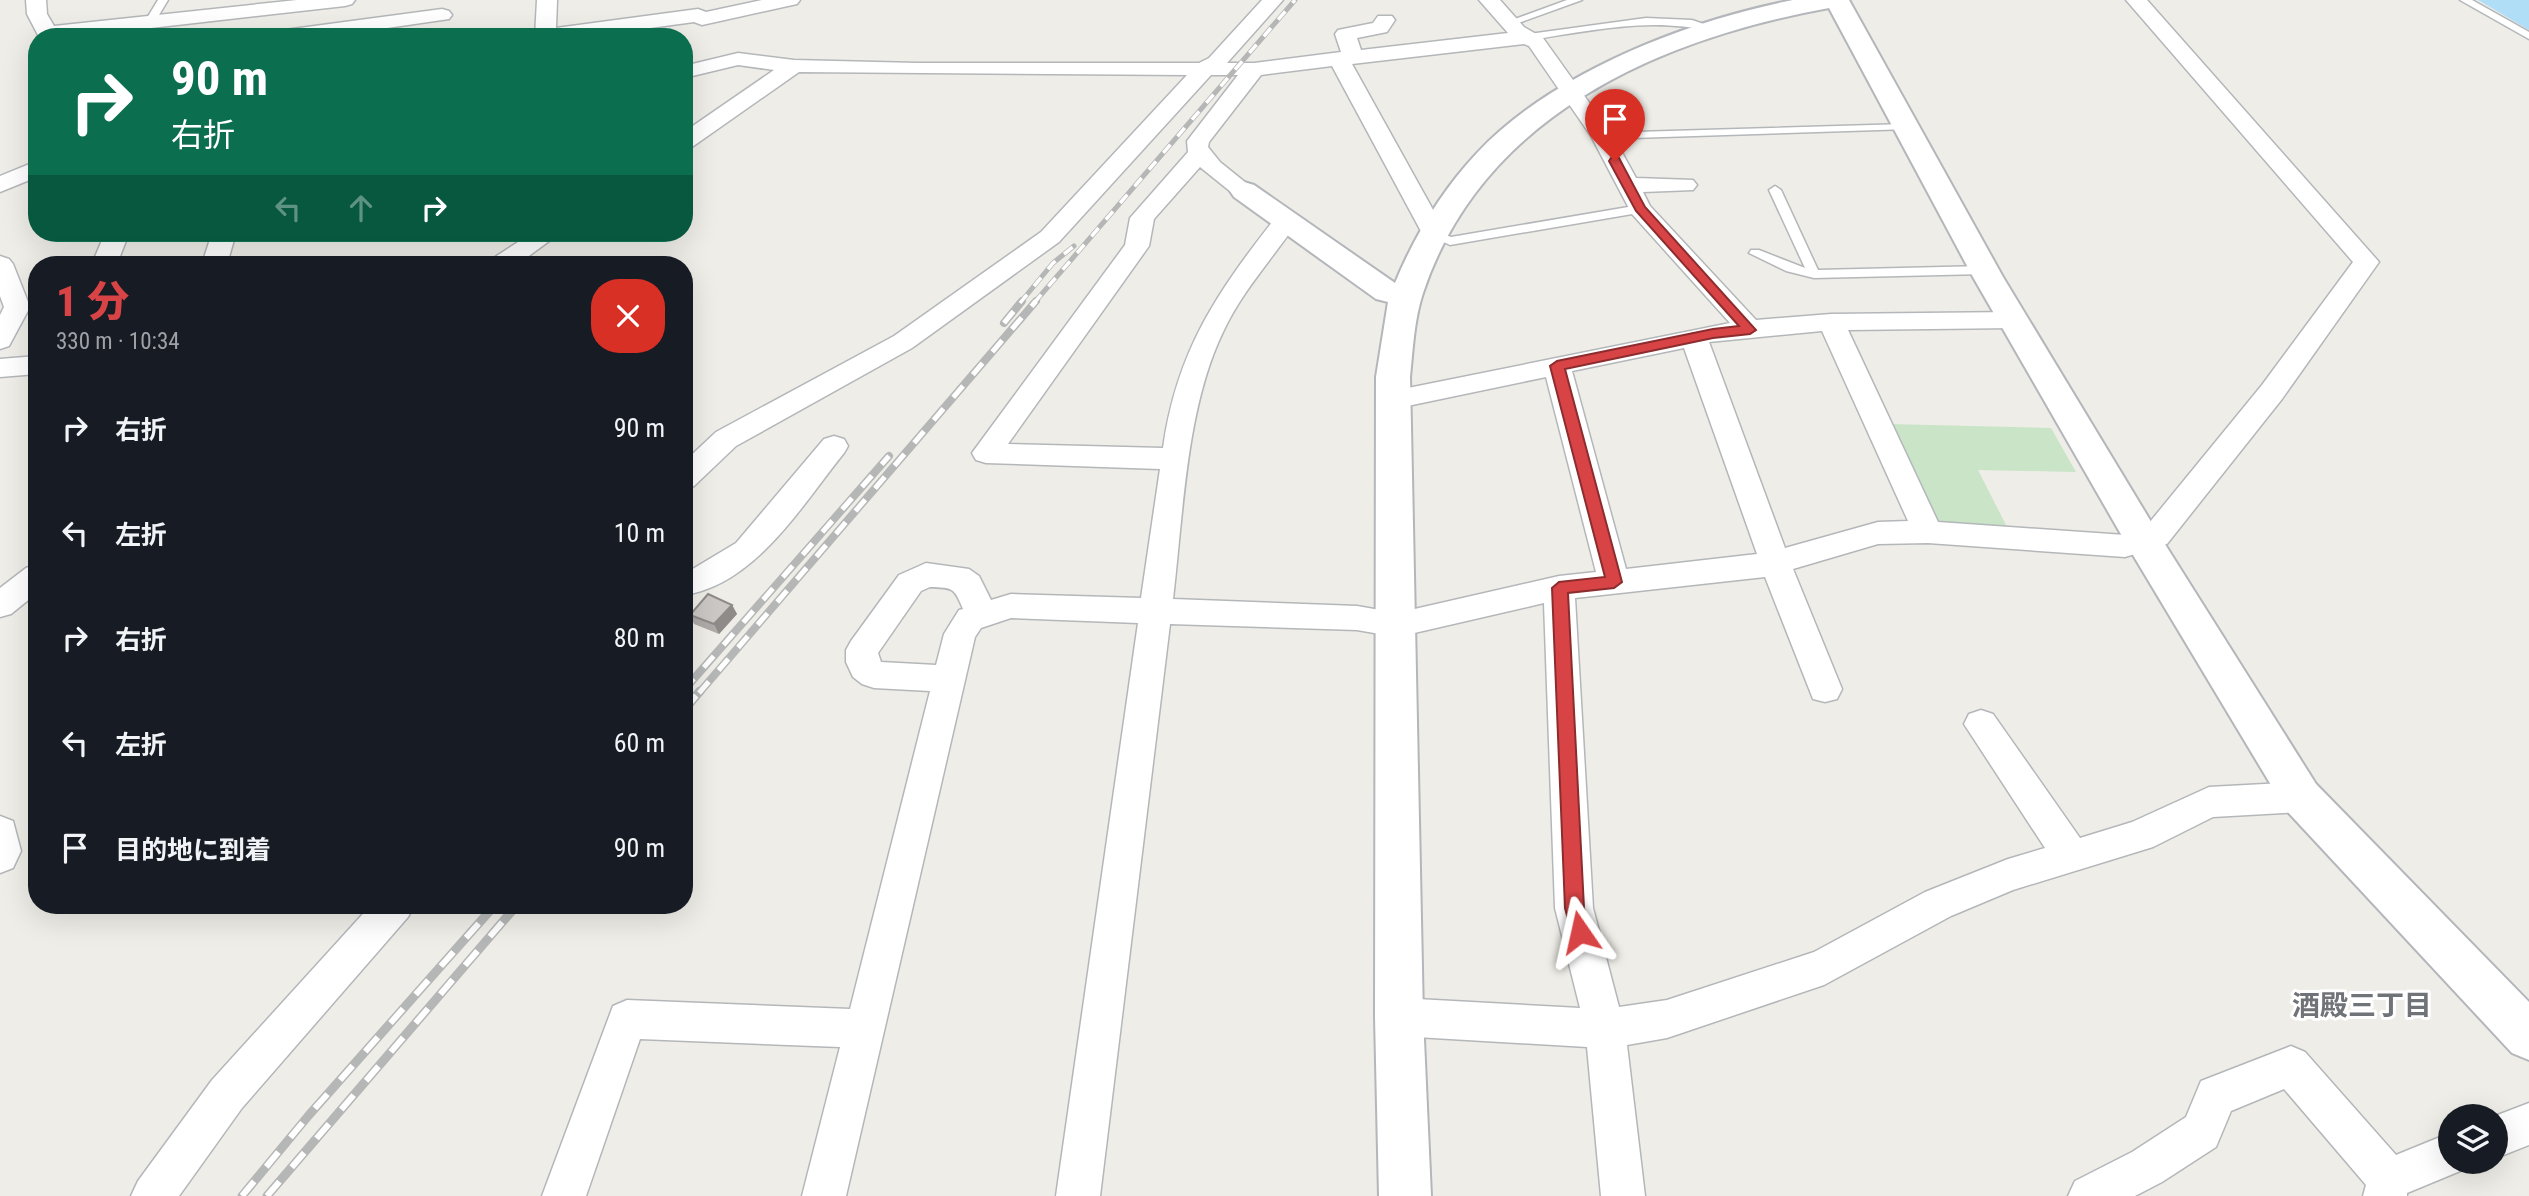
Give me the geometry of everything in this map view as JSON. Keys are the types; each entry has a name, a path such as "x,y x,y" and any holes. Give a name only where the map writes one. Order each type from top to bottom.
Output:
{"street":[{"path":"36,0 37,14 44,28"},
{"path":"188,19 199,0"},
{"path":"98,28 345,0"},
{"path":"545,28 547,0"},
{"path":"597,28 695,11 790,0"},
{"path":"693,470 726,439 903,342 1051,237 1207,67 1216,62 1273,0"},
{"path":"1489,0 1509,23 1536,42 1602,136 1640,209 1750,330"},
{"path":"1405,1196 1399,1017 1393,377 1407,294 1435,235 1460,194 1500,146 1572,93 1626,61 1713,29 1835,0 1984,270 2143,540 2301,797 2525,1021"},
{"path":"824,1196 960,634 970,619 1011,606 1357,618 1397,625 1559,588 1775,562 1878,533 1928,532 2125,546 2156,536 2264,402 2367,262 2136,0"},
{"path":"327,28 444,7 440,28"},
{"path":"695,11 738,60"},
{"path":"1385,19 1380,28 1345,34 1345,57 1435,235"},
{"path":"693,70 738,60 794,66 1003,70 1207,67 1254,69 1530,37"},
{"path":"693,136 794,66"},
{"path":"1254,69 1198,141 1200,152 1212,167 1244,191 1387,292 1407,294"},
{"path":"1176,459 986,453 1138,246 1142,218 1200,152"},
{"path":"0,184 28,172"},
{"path":"1628,185 1685,185"},
{"path":"1078,1196 1176,459 1193,372 1215,321 1245,274 1286,221"},
{"path":"513,256 534,242"},
{"path":"0,264 18,307 0,340"},
{"path":"1393,400 1694,337 1831,322 2014,320"},
{"path":"1831,322 1928,532"},
{"path":"1694,337 1775,562 1825,689"},
{"path":"0,368 28,366"},
{"path":"1557,366 1614,582"},
{"path":"693,582 747,551 834,446"},
{"path":"949,679 874,675 865,669 861,661 862,650 910,583 926,575 958,577 968,583 981,615"},
{"path":"0,605 28,583"},
{"path":"1559,588 1574,908 1605,1029 1623,1196"},
{"path":"1981,724 2071,855"},
{"path":"1399,1017 1605,1029 1667,1019 1824,967 1938,904 2008,875 2140,836 2209,802 2301,797"},
{"path":"0,832 3,851 0,858"},
{"path":"153,1196 227,1094 388,914"},
{"path":"564,1196 627,1019 864,1029"},
{"path":"2090,1196 2147,1167 2202,1132 2216,1096 2291,1066 2387,1187 2438,1160"},
{"path":"2508,1132 2529,1124"}],"lane":[{"path":"149,23 163,0"},
{"path":"1509,23 1577,0"},
{"path":"2465,0 2529,36"},
{"path":"1530,37 1663,19 1690,21 1713,29"},
{"path":"1602,136 1906,127"},
{"path":"1775,190 1814,274"},
{"path":"1435,235 1450,241 1640,209"},
{"path":"1755,253 1790,268 1814,274 1984,270"}],"green space":[{"path":"1889,424 2051,428 2076,472 1978,470 2008,529 1941,527"}],"water":[{"path":"2478,0 2529,0 2529,30"}],"building":[{"path":"708,594 732,605 714,624 693,616 693,612"}],"railway":[{"path":"1034,303 1295,0"},
{"path":"1020,303 1053,263 1074,246"},
{"path":"1004,323 1022,301"},
{"path":"699,693 1036,301"},
{"path":"693,680 889,456"},
{"path":"693,699 700,691"},
{"path":"242,1196 309,1115 487,914"},
{"path":"267,1196 509,914"}],"district":[{"name":"酒殿三丁目","path":"2362,1005"}],"route":[{"path":"1580,932 1574,908 1559,588 1614,582 1557,366 1713,333 1750,330 1640,209 1615,161"}]}
